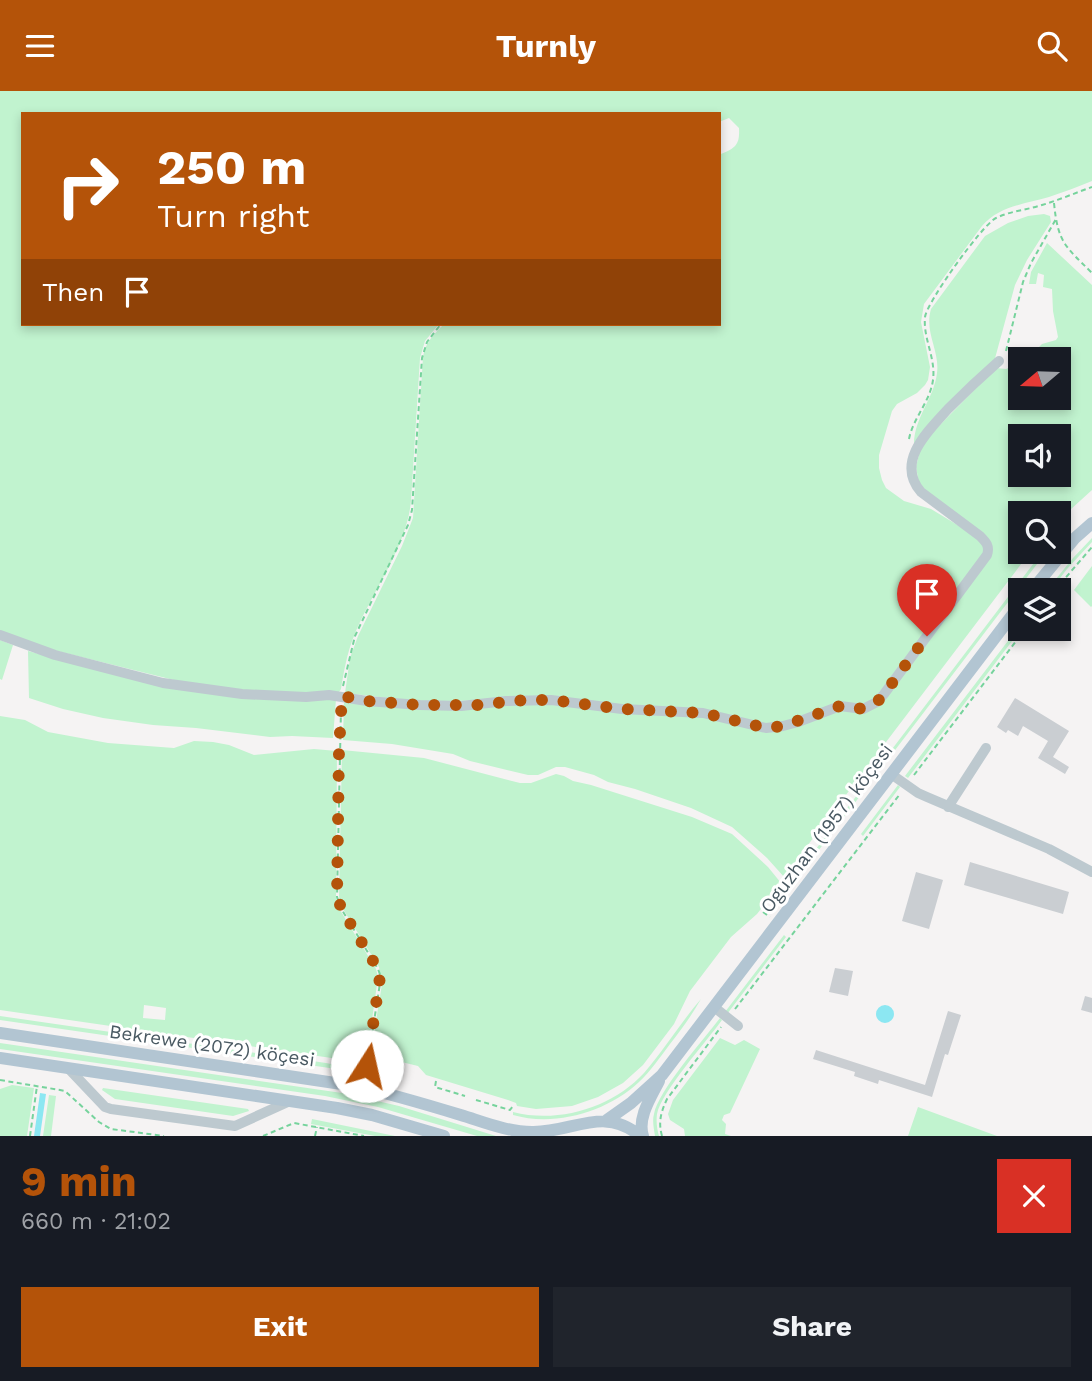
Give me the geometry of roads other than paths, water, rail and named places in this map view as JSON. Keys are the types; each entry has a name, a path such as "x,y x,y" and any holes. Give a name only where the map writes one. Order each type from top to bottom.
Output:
{"main road":[{"path":"1042,578 1092,523"},
{"name":"Oguzhan (1957) köçesi","path":"607,1120 662,1075 1008,621"},
{"name":"Bekrewe (2072) köçesi","path":"0,1034 345,1084 376,1090 524,1132 552,1131 607,1120"},
{"path":"0,1058 337,1108 444,1136"},
{"name":"Oguzhan (1957) köçesi","path":"642,1136 642,1118 662,1075"},
{"path":"607,1120 625,1125 642,1136"},
{"name":"Bekrewe (2072) köçesi","path":"565,1136 580,1125"}],"street":[{"path":"0,635 55,655 176,686 242,694 342,696 367,701 421,705 479,705 551,700 622,709 703,713 766,728 790,724 840,706 863,709 877,702 884,694 987,555 988,547 980,536 921,492 915,485 911,468 920,442 929,430 999,361"},
{"path":"948,807 986,748"},
{"path":"891,774 918,793 1049,849 1092,871"},
{"path":"714,1007 733,1022"},
{"path":"68,1068 105,1107 137,1113 235,1126 290,1101"}],"water":[{"path":"885,1005 891,1008 894,1014 891,1020 885,1023 879,1020 876,1014 879,1008"},
{"path":"40,1093 46,1094 40,1136 34,1136"}]}
